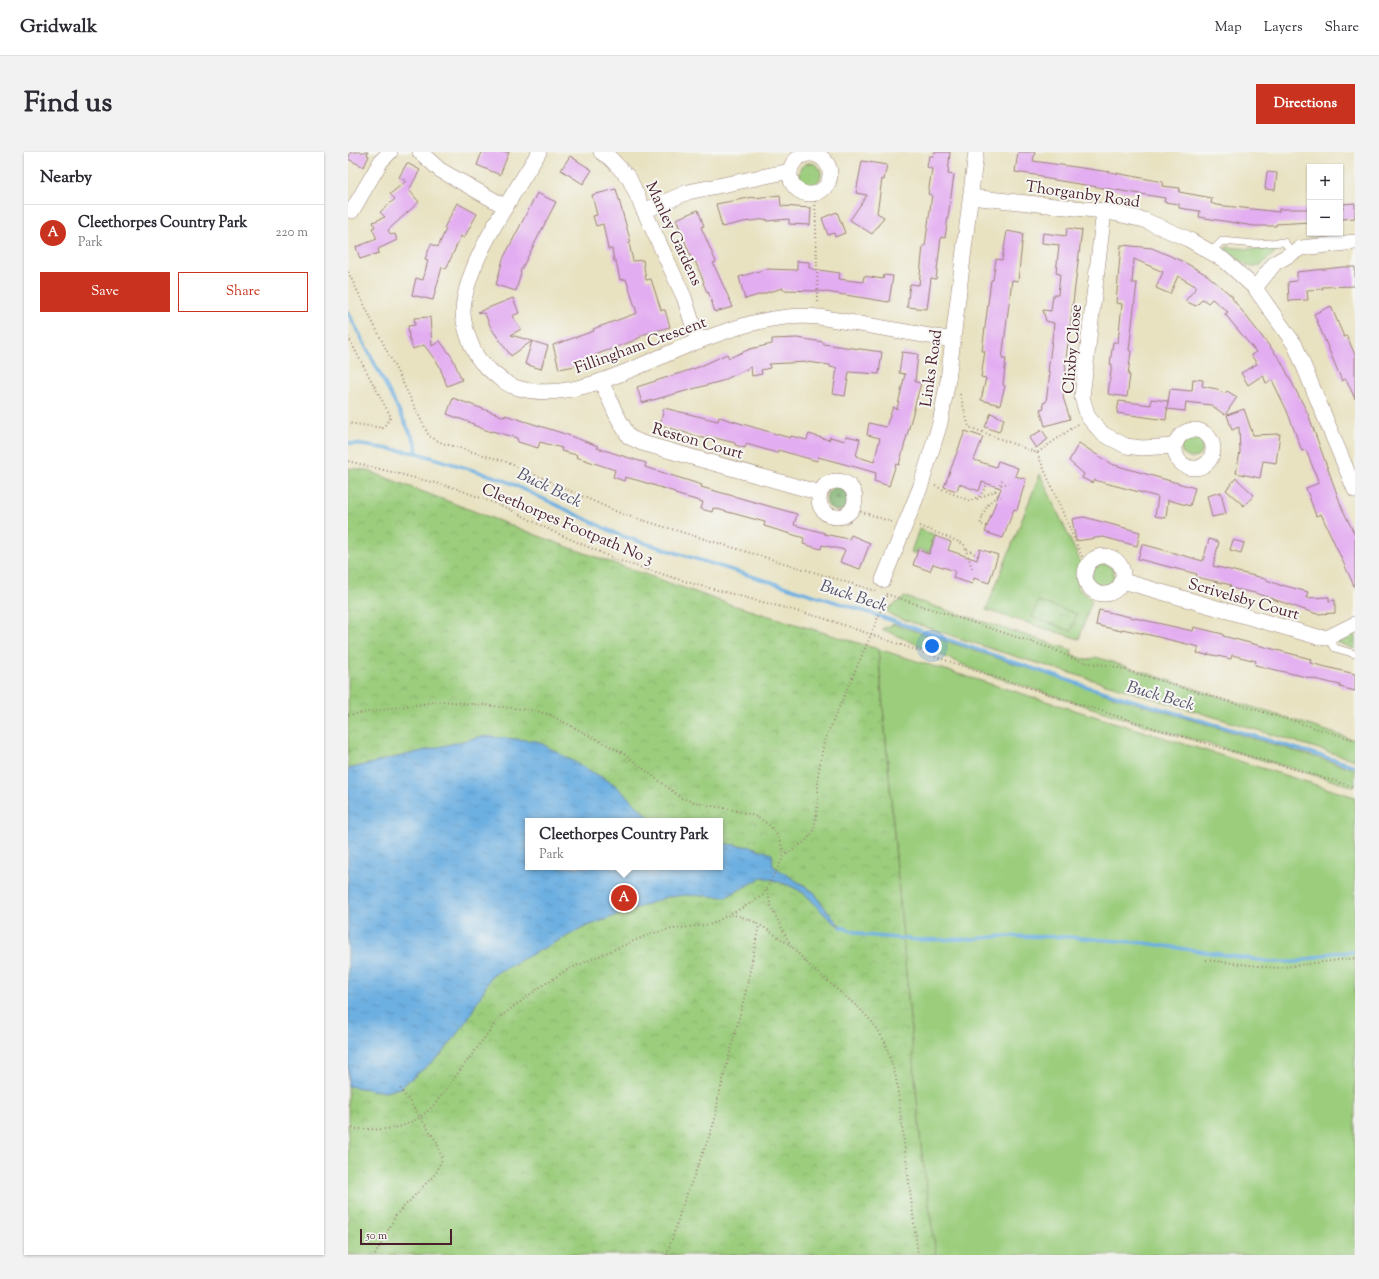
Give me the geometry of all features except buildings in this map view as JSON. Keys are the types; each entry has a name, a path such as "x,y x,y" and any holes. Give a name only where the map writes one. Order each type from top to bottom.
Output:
{"street":[{"path":"352,211 381,161 390,152"},
{"path":"420,152 440,170 506,207"},
{"name":"Fillingham Crescent","path":"539,152 476,261 468,286 463,312 467,336 476,358 495,375 514,387 537,391 560,391 601,381 698,341 772,318 801,315 819,317 953,340"},
{"name":"Manley Gardens","path":"601,152 610,158 629,178 684,297 698,341"},
{"name":"Links Road","path":"883,580 922,481 940,423 948,380 976,152"},
{"path":"816,153 823,158 828,165 830,172 829,180 825,187 815,193 802,193 795,188 790,180 790,171 793,162 800,156 816,153"},
{"path":"644,211 688,192 790,171"},
{"name":"Thorganby Road","path":"970,197 1104,211 1144,220 1188,238 1224,260 1255,288 1295,345 1355,490"},
{"name":"Clixby Close","path":"1104,211 1082,397 1088,416 1103,434 1126,446 1142,448 1174,446"},
{"path":"1255,288 1275,263 1301,248 1355,242"},
{"name":"Reston Court","path":"601,381 616,414 629,437 642,443 820,493"},
{"path":"838,480 845,482 852,487 856,502 853,509 848,514 841,517 833,517 826,514 821,508 819,501 820,493 824,486 830,482 838,480"},
{"path":"1099,556 1109,556 1118,562 1123,570 1123,581 1117,590 1108,595 1098,594 1089,589 1084,580 1090,561 1099,556"},
{"name":"Scrivelsby Court","path":"1123,581 1318,638 1327,638"},
{"path":"1327,638 1355,624"}],"lane":[{"path":"1211,252 1222,241 1255,244 1284,242 1292,253"},
{"path":"1327,638 1336,648 1355,654"}],"path":[{"path":"815,193 819,317"},
{"path":"348,272 429,436 442,443 504,461 622,514 851,585 887,594 1056,650 1070,658 1087,664 1109,665 1355,740"},
{"path":"348,337 391,418 383,428 348,423"},
{"path":"948,380 958,388 969,427 1037,453 1087,568"},
{"path":"1037,453 1088,416"},
{"name":"Cleethorpes Footpath No 3","path":"348,461 455,488 506,508 552,531 620,561 694,584 822,618 1158,729 1355,786"},
{"path":"922,481 960,497 974,500 987,496 995,491 1003,479"},
{"path":"1000,485 1009,483"},
{"path":"974,500 981,495 987,484"},
{"path":"987,526 980,524 989,501 999,496 995,491"},
{"path":"853,509 906,524 964,544 972,568"},
{"path":"966,549 978,556"},
{"path":"348,1128 387,1130 407,1124 421,1117 435,1104 500,1017 540,987 567,970 650,934 666,930 707,925 758,900 767,889 784,856 806,840 814,830 818,802 818,774 824,742 871,635 883,603"},
{"path":"348,715 441,701 516,708 544,713 623,752 680,798 717,806 760,819 774,830 781,844 784,856"},
{"path":"767,889 771,907 791,946"},
{"path":"729,915 740,917 759,926 791,946 822,977 859,1008 873,1023 885,1042 896,1077 918,1255"},
{"path":"667,1255 683,1204 716,1116 718,1099 745,995 759,926"},
{"path":"1206,960 1276,968 1355,958"},
{"path":"375,1255 396,1215 436,1174 442,1164 442,1155 437,1142 400,1088"}],"green space":[{"path":"810,163 818,166 821,174 818,182 810,185 802,182 799,174 802,166"},
{"path":"1226,247 1249,249 1279,248 1263,263 1253,267 1242,262 1225,249"},
{"path":"1192,436 1200,439 1203,447 1200,455 1192,458 1184,455 1181,447 1184,439"},
{"path":"348,468 366,470 565,546 726,603 878,649 921,1147 936,1255 348,1255"},
{"path":"1040,474 1081,563 1078,577 1078,588 1092,600 1079,639 986,610"},
{"path":"838,487 847,490 850,499 847,508 838,511 829,508 826,499 829,490"},
{"path":"919,529 935,535 929,553 918,549 916,554 911,552"},
{"path":"1103,564 1111,567 1114,575 1111,583 1103,586 1095,583 1092,575 1095,567"},
{"path":"905,597 1072,650 1071,655 1087,660 1096,657 1355,740 1355,760 998,651 893,616 886,610"},
{"path":"1038,601 1077,614 1071,631 1032,617"},
{"path":"894,624 1118,698 1355,769 1355,787 1157,729 977,671 882,629"},
{"path":"1355,631 1355,649 1336,642 1336,639"},
{"path":"878,649 1355,797 1355,1255 936,1255 921,1147"}],"water":[{"path":"483,736 537,741 614,784 650,818 525,818 525,870 723,870 723,843 752,847 772,854 773,866 814,892 841,927 827,917 803,893 787,885 763,877 726,897 687,895 667,897 585,927 492,975 469,1017 443,1053 400,1088 385,1092 348,1086 348,769"}],"waterway":[{"path":"348,312 416,444 417,453"},
{"name":"Buck Beck","path":"348,443 417,453 502,479 619,535 861,610 1088,687 1355,766"},
{"path":"841,927 864,935 918,940 973,939 1003,936 1069,937 1145,943 1272,962 1297,962 1332,953 1355,952"}],"place":[{"name":"Cleethorpes Country Park","path":"624,898"}]}
